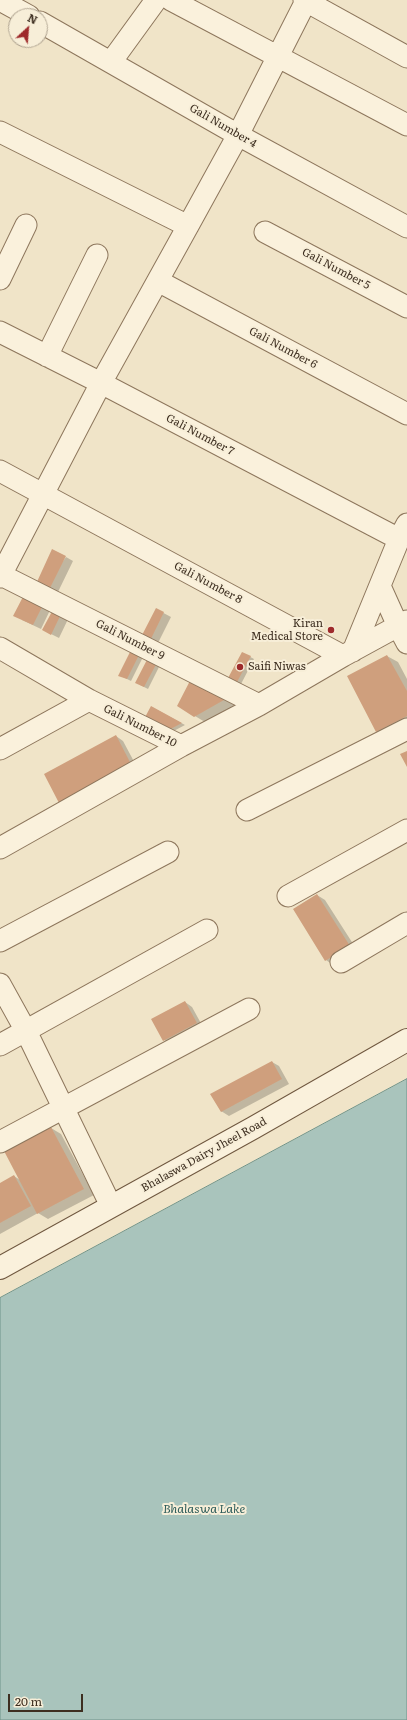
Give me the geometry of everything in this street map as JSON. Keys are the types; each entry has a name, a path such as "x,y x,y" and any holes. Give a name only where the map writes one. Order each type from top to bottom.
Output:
{"street":[{"path":"0,0 14,8"},
{"path":"111,62 156,0"},
{"path":"171,0 278,55 407,125"},
{"path":"1,576 101,383 238,135 305,1 336,8 407,57"},
{"name":"Gali Number 4","path":"48,27 238,135 407,227"},
{"path":"0,132 188,226"},
{"path":"0,279 26,225"},
{"name":"Gali Number 5","path":"265,232 407,307"},
{"path":"47,356 97,255"},
{"name":"Gali Number 6","path":"158,281 407,414"},
{"name":"Gali Number 7","path":"0,332 403,531"},
{"name":"Gali Number 8","path":"0,471 348,653"},
{"path":"348,653 380,586 403,531"},
{"name":"Gali Number 9","path":"1,576 259,704"},
{"path":"348,653 404,630 380,586"},
{"name":"Gali Number 10","path":"0,648 89,700 181,746 259,704 348,653"},
{"path":"0,750 89,700"},
{"path":"247,810 407,729"},
{"path":"0,848 181,746"},
{"path":"288,896 407,830"},
{"path":"0,941 168,852"},
{"path":"341,962 407,923"},
{"path":"0,1045 207,930"},
{"path":"0,984 26,1031 62,1108 111,1206"},
{"path":"0,1142 249,1009"},
{"name":"Bhalaswa Dairy Jheel Road","path":"0,1268 260,1124 407,1040"}],"water":[{"name":"Bhalaswa Lake","path":"407,1079 407,1720 0,1720 0,1298"}],"building":[{"path":"52,549 66,556 49,590 36,584"},
{"path":"26,591 45,601 33,625 13,616"},
{"path":"55,606 63,610 51,635 42,630"},
{"path":"156,608 164,612 149,643 140,639"},
{"path":"134,644 142,649 127,679 118,676"},
{"path":"151,652 160,657 144,687 135,683"},
{"name":"Saifi Niwas","path":"242,652 251,656 237,682 228,678"},
{"path":"387,655 407,691 407,716 376,732 347,676"},
{"path":"193,675 231,696 194,717 177,706"},
{"path":"151,706 182,723 163,733 143,721"},
{"path":"116,735 131,764 59,803 44,774"},
{"path":"407,751 407,767 400,754"},
{"path":"317,894 350,946 325,961 293,909"},
{"path":"185,1001 197,1023 163,1041 151,1019"},
{"path":"272,1061 282,1079 221,1112 210,1094"},
{"path":"51,1127 84,1189 37,1214 4,1151"},
{"path":"14,1175 31,1206 0,1223 0,1183"}],"place":[{"name":"Kiran Medical Store","path":"331,630"},
{"name":"Saifi Niwas","path":"240,667"}]}
